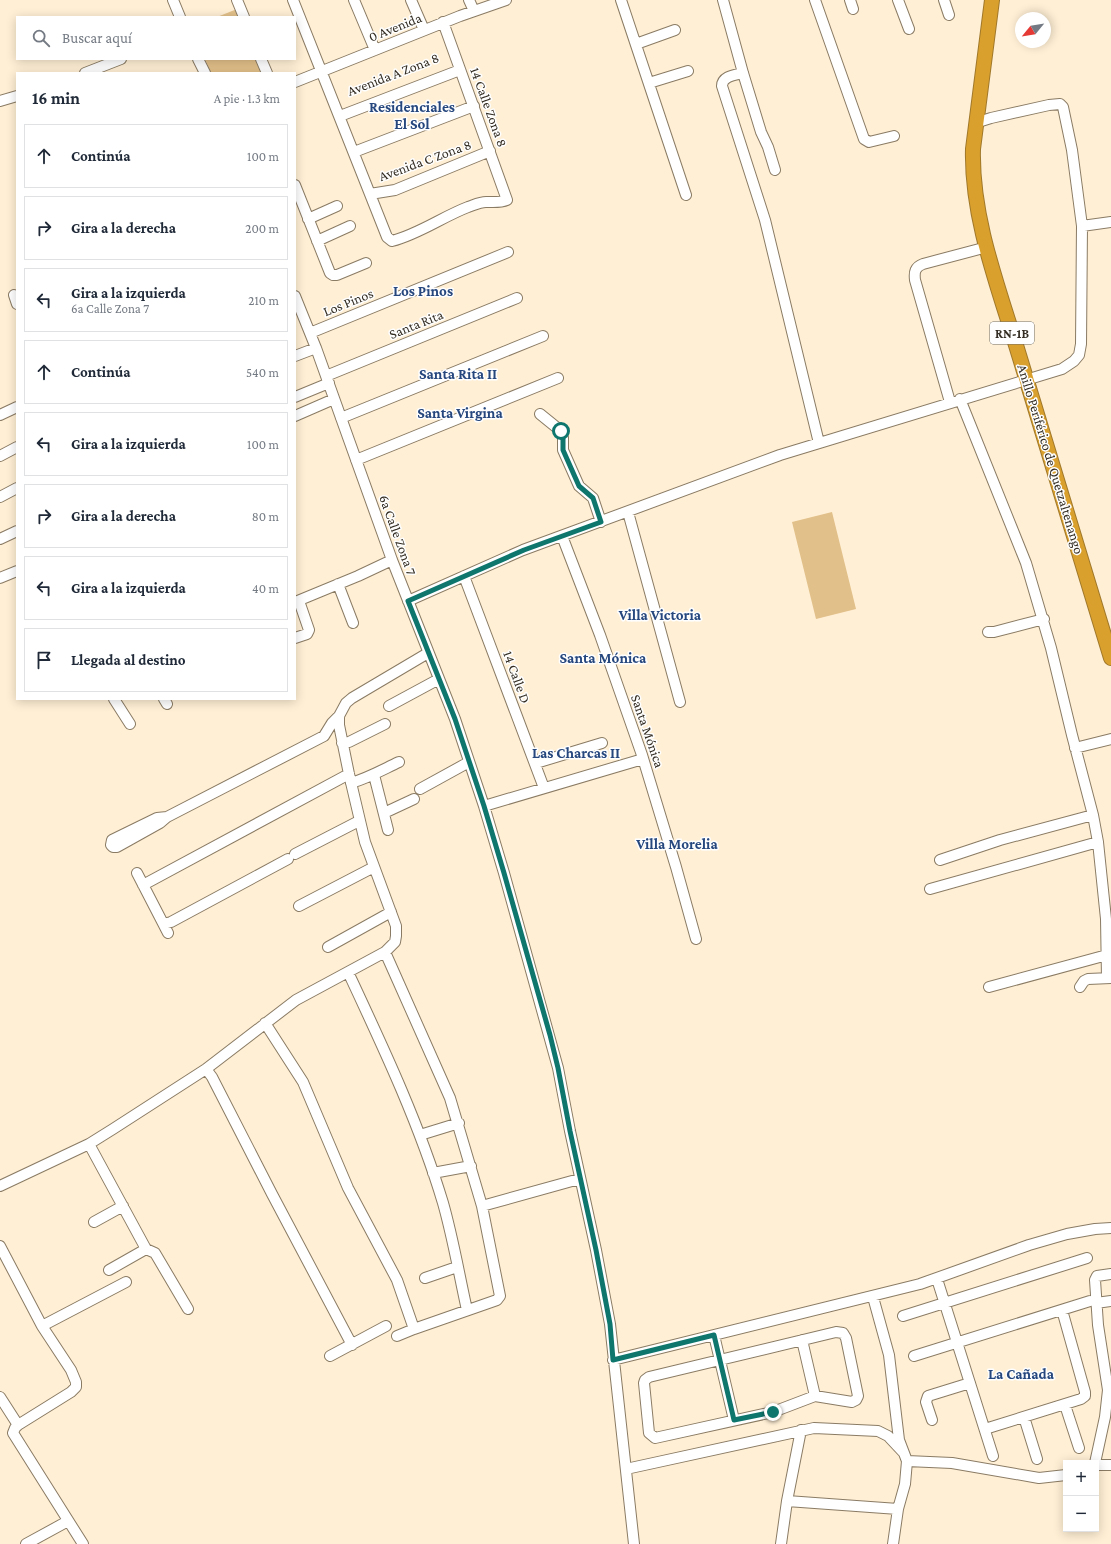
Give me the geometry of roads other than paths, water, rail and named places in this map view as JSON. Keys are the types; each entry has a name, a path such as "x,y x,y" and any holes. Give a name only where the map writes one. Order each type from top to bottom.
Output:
{"highway":[{"name":"Anillo Periférico de Quetzaltenango","path":"993,0 976,122 973,160 975,190 980,223 1111,657"}],"street":[{"path":"173,0 180,16"},
{"path":"237,0 244,16"},
{"path":"293,0 370,194"},
{"path":"354,0 375,50"},
{"path":"411,0 424,30"},
{"path":"469,0 474,11"},
{"name":"0 Avenida","path":"296,82 443,22 506,0"},
{"path":"621,0 686,195"},
{"path":"723,0 761,132 768,147 775,170"},
{"path":"815,0 864,139 869,142 894,136"},
{"path":"898,0 909,29"},
{"path":"944,0 949,15"},
{"name":"14 Calle Zona 8","path":"370,194 387,237 390,240 394,240 425,228 444,217 484,202 502,202 507,200 443,22"},
{"path":"636,44 676,30"},
{"path":"88,72 118,60"},
{"path":"198,60 204,72"},
{"path":"261,60 267,72"},
{"name":"Avenida A Zona 8","path":"338,113 459,67"},
{"path":"649,83 688,71"},
{"path":"743,73 723,80 722,86 765,220 819,443"},
{"path":"0,101 16,96"},
{"path":"408,601 524,550 744,468 950,402 1062,369 1071,364 1077,358 1080,350 1082,226 1072,150 1062,106 1056,104 1049,105 976,122"},
{"path":"355,155 475,109"},
{"name":"Avenida C Zona 8","path":"370,194 395,190 490,151"},
{"path":"296,188 328,271 332,275 337,275 366,262"},
{"path":"308,219 337,206"},
{"path":"1082,226 1111,222"},
{"path":"317,241 350,226"},
{"path":"950,402 915,280 915,271 916,267 923,264 987,247"},
{"name":"Los Pinos","path":"310,333 508,252"},
{"name":"6a Calle Zona 7","path":"296,298 316,348 392,560 455,719 484,806 504,873 551,1041 604,1288 610,1324 634,1544"},
{"name":"Santa Rita","path":"296,396 327,380 517,298"},
{"path":"341,418 543,336"},
{"path":"296,356 316,348"},
{"path":"356,460 558,378"},
{"path":"960,399 1024,557 1044,619 1093,815 1098,842 1106,912 1109,978 1087,980 1080,988"},
{"path":"296,416 334,400"},
{"path":"0,415 16,407"},
{"path":"540,414 561,431 563,436 563,450 579,486 593,498 601,522"},
{"path":"0,456 16,448"},
{"path":"0,497 16,489"},
{"path":"628,512 680,702"},
{"path":"0,539 16,531"},
{"name":"Santa Mónica","path":"562,536 600,635 643,759 696,938"},
{"path":"296,638 306,634 309,629 297,602 392,560"},
{"path":"0,578 16,571"},
{"name":"14 Calle D","path":"464,576 544,788"},
{"path":"338,584 352,623"},
{"path":"988,632 994,632 1044,619"},
{"path":"167,817 157,818 112,840 111,845 117,847 167,817 324,736 332,723 339,716 346,703 352,698 428,653"},
{"path":"390,706 439,679"},
{"path":"115,700 130,724"},
{"path":"0,1186 89,1144 140,1113 206,1069 296,1000 321,985 385,952 392,945 396,936 396,926 365,842 359,821 342,743 339,716"},
{"path":"342,743 349,742 385,724"},
{"path":"1076,748 1111,739"},
{"path":"536,764 602,743"},
{"path":"484,806 643,759"},
{"path":"143,885 350,778 374,775 379,771 399,762"},
{"path":"420,789 469,762"},
{"path":"374,775 388,830"},
{"path":"384,813 414,799"},
{"path":"940,860 1000,840 1093,815"},
{"path":"137,873 144,889 166,928 171,922 291,856 359,821"},
{"path":"930,889 1098,842"},
{"path":"299,906 374,867"},
{"path":"328,946 391,912"},
{"path":"385,952 444,1081 459,1123 482,1206 500,1296 497,1300 414,1328 397,1336"},
{"path":"989,987 1107,955"},
{"path":"348,972 390,1064 420,1135 447,1219 466,1310"},
{"path":"265,1023 303,1082 348,1188 397,1280 414,1328"},
{"path":"206,1069 212,1076 272,1194 352,1345"},
{"path":"420,1135 459,1123"},
{"path":"89,1144 146,1249 155,1253 188,1309"},
{"path":"433,1173 471,1166"},
{"path":"482,1206 572,1181 581,1181"},
{"path":"94,1222 122,1206"},
{"path":"613,1360 937,1279 1050,1238 1082,1231 1111,1231"},
{"path":"0,1246 42,1326 71,1370 76,1382 76,1385 71,1392 18,1425 14,1430 14,1436 83,1544"},
{"path":"109,1270 146,1249"},
{"path":"903,1316 1087,1258"},
{"path":"425,1278 457,1267"},
{"path":"1096,1460 1108,1417 1108,1385 1093,1302 1096,1277 1099,1275 1111,1274"},
{"path":"937,1279 993,1456"},
{"path":"42,1326 126,1282"},
{"path":"873,1296 888,1351 899,1440 905,1456 905,1484 898,1509 894,1544"},
{"path":"914,1356 1062,1310 1093,1302 1111,1302"},
{"path":"985,1429 1081,1399 1085,1396 1086,1392 1062,1310"},
{"path":"330,1356 386,1326"},
{"path":"839,1332 843,1333 846,1338 858,1398 852,1402 815,1396 773,1412 654,1438 649,1433 644,1383 649,1377 802,1340 839,1332"},
{"path":"714,1335 734,1420"},
{"path":"802,1340 815,1396"},
{"path":"932,1420 926,1402 928,1396 970,1383"},
{"path":"0,1397 18,1425"},
{"path":"1065,1404 1079,1448"},
{"path":"1024,1417 1037,1459"},
{"path":"626,1469 814,1428 878,1431 888,1436 905,1456 1033,1478 1048,1478 1063,1476"},
{"path":"782,1544 787,1501 800,1430"},
{"path":"1099,1464 1111,1465"},
{"path":"787,1501 898,1509"},
{"path":"26,1544 68,1521"}],"district":[{"name":"Residenciales El Sol","path":"412,116"},
{"name":"Los Pinos","path":"423,291"},
{"name":"Santa Rita II","path":"458,374"},
{"name":"Santa Virgina","path":"460,413"},
{"name":"Villa Victoria","path":"660,615"},
{"name":"Santa Mónica","path":"603,658"},
{"name":"Las Charcas II","path":"576,753"},
{"name":"Villa Morelia","path":"677,844"},
{"name":"La Cañada","path":"1021,1374"}]}
